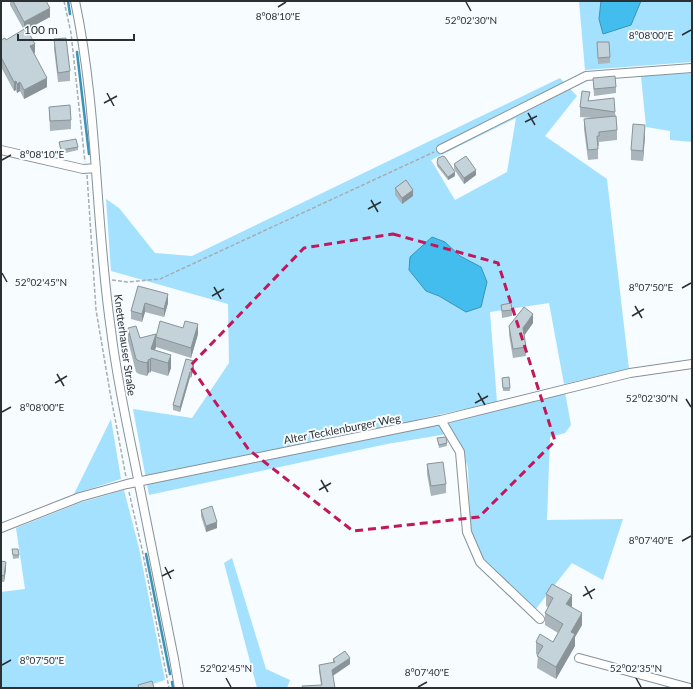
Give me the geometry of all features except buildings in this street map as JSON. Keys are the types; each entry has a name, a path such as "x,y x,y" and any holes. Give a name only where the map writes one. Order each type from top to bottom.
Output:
{"street":[{"name":"Knetterhauser Straße","path":"75,1 84,50 90,98 110,330 120,390 179,688"},
{"path":"441,149 586,76 692,68"},
{"path":"1,150 86,169 96,168"},
{"name":"Alter Tecklenburger Weg","path":"1,528 80,497 138,482 441,420 604,378 692,364"},
{"path":"441,420 460,452 467,532 480,562 540,619"},
{"path":"579,658 690,688"}],"path":[{"path":"64,1 71,33 86,169 94,281 105,280 127,282 160,279 441,149"}],"highlighted area":[{"path":"393,234 498,263 555,441 479,517 353,531 249,450 190,366 304,248"}],"shaded area":[{"path":"579,1 601,1 599,19 604,34 636,11 641,1 692,1 692,62 585,70"},
{"path":"601,1 641,1 631,25 603,34 599,19"},
{"path":"692,73 692,142 670,140 670,131 646,127 641,76"},
{"path":"560,78 577,96 545,136 607,179 629,369 564,384 549,303 490,312 497,402 410,422 565,392 571,425 565,433 550,437 547,520 623,519 603,580 572,563 535,610 481,558 472,539 468,468 463,452 447,434 387,444 149,495 133,409 192,418 229,363 228,304 111,271 106,199 119,208 155,253 192,256","holes":["516,118 507,172 455,200 431,160","445,242 460,256 481,267 466,312 439,296 426,291"]},
{"path":"432,237 445,242 460,256 481,267 487,282 481,307 466,312 439,296 426,291 409,270 410,257"},
{"path":"111,419 121,479 74,494"},
{"path":"124,490 139,548 165,680 141,688 1,688 1,592 25,589 16,528 79,503"},
{"path":"232,558 266,669 290,680 287,688 257,688 224,563"}],"waterway":[{"path":"68,1 70,14"},
{"path":"77,52 89,154"},
{"path":"146,554 170,674"},
{"path":"172,682 173,688"}]}
